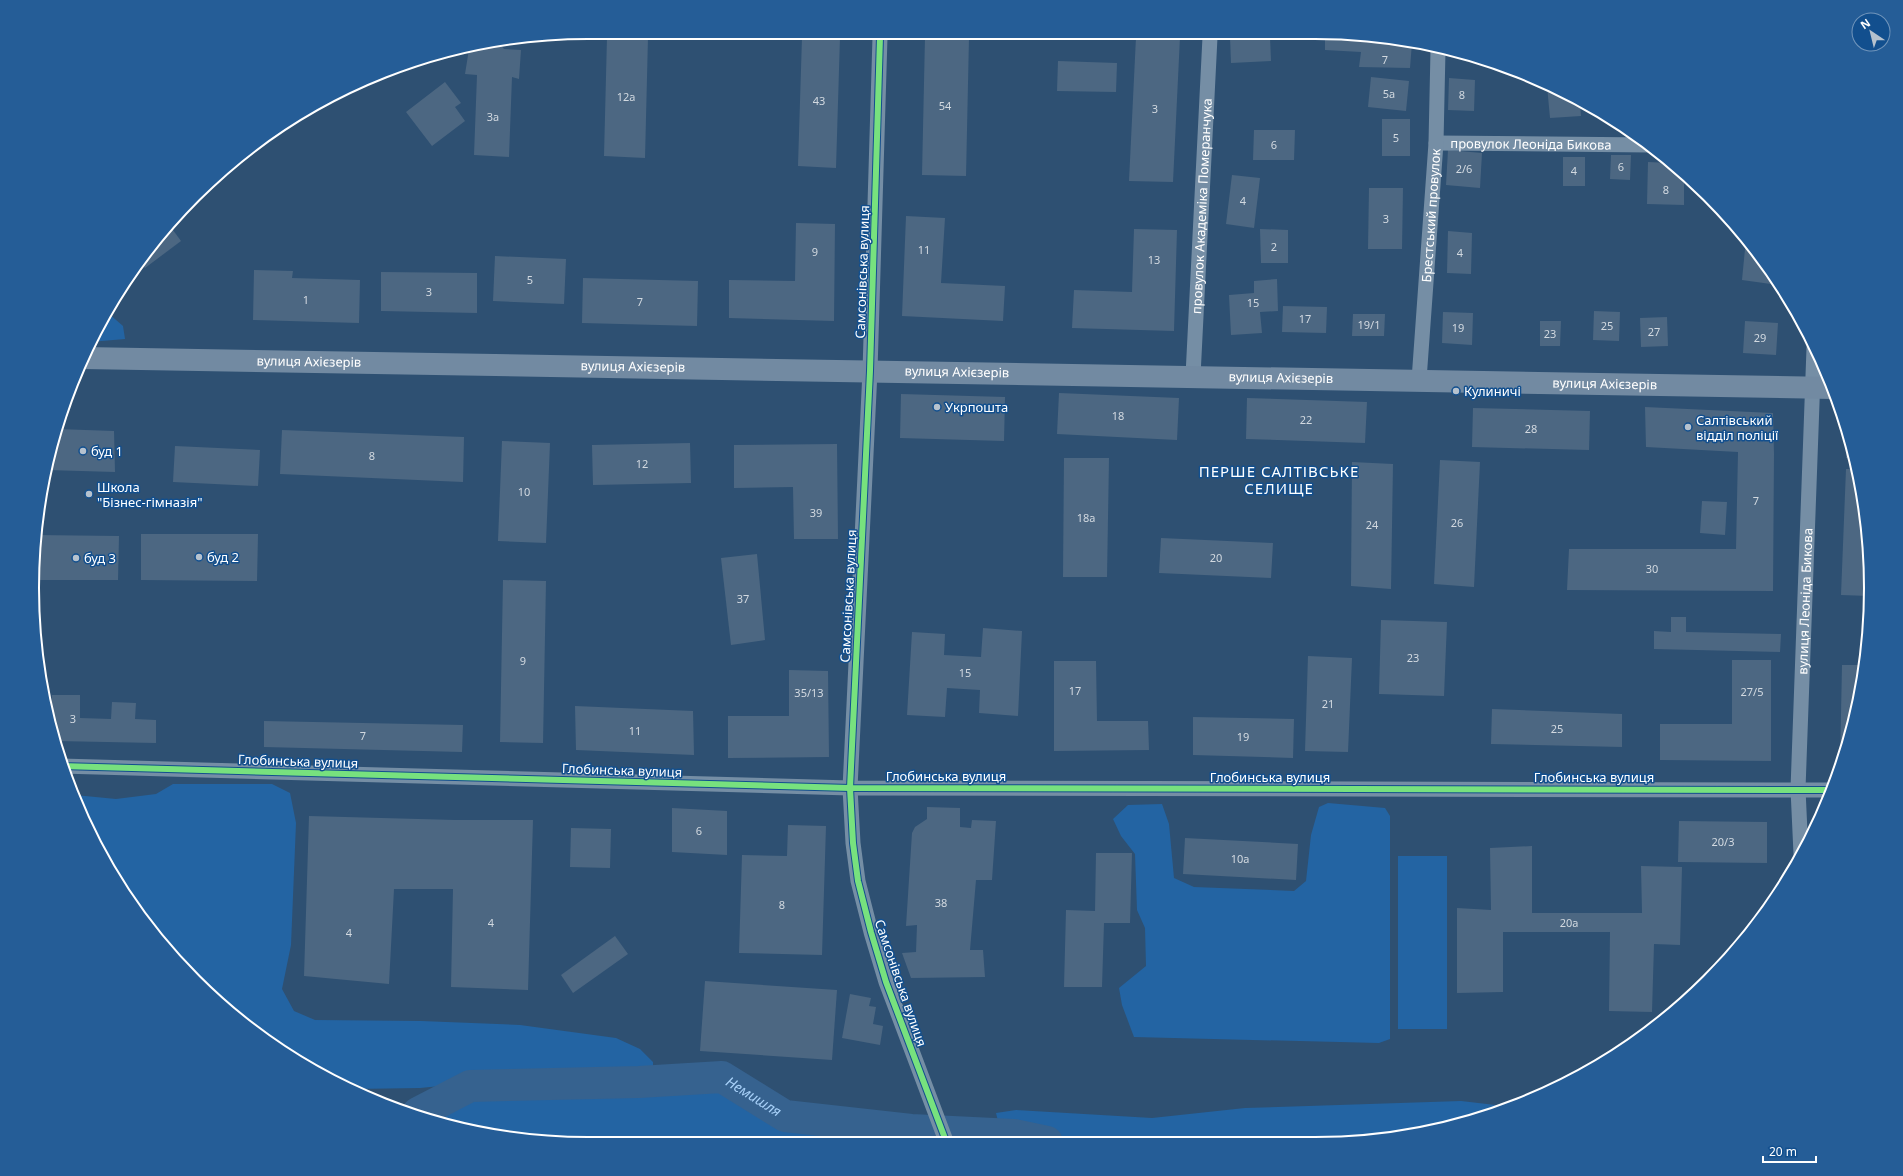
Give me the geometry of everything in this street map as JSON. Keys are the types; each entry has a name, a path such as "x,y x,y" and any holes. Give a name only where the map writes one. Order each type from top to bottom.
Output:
{"main road":[{"name":"вулиця Ахієзерів","path":"90,358 870,371 1044,372 1822,388"}],"street":[{"name":"Самсонівська вулиця","path":"880,39 870,371 850,788 853,843 858,881 886,982 931,1105 944,1137"},
{"name":"провулок Академіка Померанчука","path":"1193,376 1210,39"},
{"name":"Брестський провулок","path":"1419,380 1436,143 1438,54"},
{"name":"провулок Леоніда Бикова","path":"1436,143 1639,145"},
{"name":"вулиця Леоніда Бикова","path":"1800,843 1798,789 1822,388 1818,370"},
{"name":"Глобинська вулиця","path":"69,766 850,788 1825,790"}],"shaded area":[{"path":"111,316 123,326 125,339 98,341"},
{"path":"173,784 272,784 290,793 296,823 291,945 282,989 294,1011 315,1020 421,1021 520,1025 616,1038 640,1049 653,1062 653,1072 640,1075 484,1078 460,1084 420,1088 364,1089 313,1063 254,1024 226,1001 175,950 152,922 132,893 96,831 80,795 116,799 156,794"},
{"path":"1328,803 1385,808 1390,816 1390,1039 1379,1043 1134,1037 1122,1005 1119,988 1146,966 1145,928 1137,910 1135,854 1121,836 1113,819 1128,805 1162,804 1169,824 1174,878 1194,887 1294,891 1306,881 1311,835 1319,807"},
{"path":"1398,856 1447,856 1447,1029 1398,1029"},
{"path":"719,1086 790,1128 860,1137 552,1136 481,1126 433,1114 478,1094"},
{"path":"1461,1101 1498,1105 1457,1118 1422,1126 1351,1136 1315,1137 1002,1137 996,1113 1016,1110 1152,1118 1245,1108"}],"building":[{"path":"607,39 648,39 645,158 604,156"},
{"path":"802,39 840,39 836,168 798,166"},
{"path":"925,39 969,39 966,176 922,175"},
{"path":"1136,39 1180,39 1173,182 1129,181"},
{"path":"1230,39 1270,39 1271,61 1231,63"},
{"path":"1325,39 1351,40 1412,48 1410,68 1359,67 1361,52 1325,50"},
{"path":"502,46 504,49 521,50 519,79 512,77 509,157 474,155 477,75 465,74 468,53"},
{"path":"1058,61 1117,63 1116,92 1057,91"},
{"path":"1371,77 1409,81 1406,111 1368,107"},
{"path":"1449,78 1475,80 1474,111 1448,110"},
{"path":"445,82 461,103 455,107 465,121 432,146 406,112"},
{"path":"1547,91 1580,108 1581,116 1550,118"},
{"path":"1382,119 1410,119 1410,156 1382,156"},
{"path":"1254,130 1295,130 1294,160 1253,160"},
{"path":"1448,150 1482,153 1480,188 1446,185"},
{"path":"1611,155 1631,155 1630,180 1610,179"},
{"path":"1563,157 1585,157 1585,186 1563,186"},
{"path":"1648,162 1662,163 1684,182 1684,205 1647,204"},
{"path":"1232,175 1260,178 1254,228 1226,224"},
{"path":"1369,188 1403,188 1402,249 1368,249"},
{"path":"906,216 945,218 941,283 1005,286 1003,321 902,316"},
{"path":"796,223 835,224 834,321 729,318 729,280 795,281"},
{"path":"172,229 181,241 145,268 144,266 152,254"},
{"path":"1134,229 1177,230 1174,331 1072,328 1074,290 1132,292"},
{"path":"1260,229 1288,230 1288,263 1261,263"},
{"path":"1448,231 1472,233 1471,274 1447,273"},
{"path":"1745,247 1772,284 1742,280"},
{"path":"495,256 566,259 564,304 493,301"},
{"path":"254,270 293,271 292,278 360,280 359,323 253,320"},
{"path":"381,272 477,273 477,313 381,311"},
{"path":"583,278 698,281 697,326 582,323"},
{"path":"1277,279 1278,311 1260,312 1262,333 1231,335 1229,295 1254,293 1254,281"},
{"path":"1283,306 1327,307 1326,333 1282,332"},
{"path":"1594,311 1620,312 1619,341 1593,340"},
{"path":"1443,312 1473,313 1472,345 1442,343"},
{"path":"1353,314 1385,314 1384,336 1352,336"},
{"path":"1667,317 1668,346 1641,347 1640,318"},
{"path":"1540,321 1561,321 1560,346 1540,346"},
{"path":"1745,321 1778,323 1776,355 1743,353"},
{"path":"1059,393 1179,398 1177,440 1057,434"},
{"path":"901,394 1005,397 1004,441 900,438"},
{"path":"1247,398 1367,402 1365,443 1246,439"},
{"path":"1645,407 1773,413 1773,591 1567,590 1569,549 1736,549 1738,452 1646,447"},
{"path":"1473,408 1590,411 1589,450 1472,447"},
{"name":"буд 1","path":"63,429 114,431 115,472 52,470"},
{"path":"282,430 464,437 463,482 280,474"},
{"path":"502,441 550,443 546,543 498,541"},
{"path":"690,443 691,483 593,485 592,445"},
{"path":"837,444 838,539 794,539 793,487 734,488 734,445"},
{"path":"175,446 260,450 258,486 173,482"},
{"path":"1064,458 1109,458 1107,577 1063,577"},
{"path":"1440,460 1480,462 1474,587 1434,584"},
{"path":"1352,462 1393,464 1391,589 1351,586"},
{"path":"1846,469 1850,469 1859,516 1863,552 1864,596 1841,595"},
{"path":"1702,501 1727,502 1725,535 1700,533"},
{"name":"буд 2","path":"141,534 258,534 257,581 141,580"},
{"name":"буд 3","path":"42,535 119,536 118,580 39,580"},
{"path":"1161,538 1273,543 1271,578 1159,573"},
{"path":"757,554 765,640 731,645 721,558"},
{"path":"503,580 546,581 543,743 500,742"},
{"path":"1671,617 1686,617 1686,632 1781,634 1780,652 1654,649 1654,631 1671,632"},
{"path":"1381,620 1447,622 1444,696 1379,694"},
{"path":"983,628 1022,631 1018,716 979,713 980,690 947,688 945,717 907,715 912,632 945,634 944,655 981,657"},
{"path":"1308,656 1352,658 1348,752 1305,751"},
{"path":"1732,660 1771,660 1771,761 1660,760 1660,724 1732,724"},
{"path":"1054,661 1096,661 1097,721 1148,721 1149,750 1054,751"},
{"path":"1842,665 1858,665 1853,695 1840,746"},
{"path":"789,670 828,671 829,757 728,758 728,716 789,716"},
{"path":"52,695 80,695 80,718 111,719 112,702 136,703 135,719 156,720 156,743 61,741 51,701"},
{"path":"575,706 693,711 694,755 576,750"},
{"path":"1492,709 1622,714 1622,747 1491,744"},
{"path":"1193,717 1294,719 1293,758 1193,755"},
{"path":"264,721 463,725 462,752 264,747"},
{"path":"927,807 960,808 960,827 971,828 972,820 996,821 992,880 976,880 970,950 983,950 985,977 911,978 902,953 916,952 917,925 906,926 912,833 915,827 927,819"},
{"path":"672,808 727,811 727,855 672,852"},
{"path":"309,816 455,820 533,820 528,990 451,987 453,889 394,889 389,984 304,976"},
{"path":"1679,821 1767,822 1767,863 1678,862"},
{"path":"788,825 826,826 822,955 739,953 742,855 787,856"},
{"path":"571,828 611,829 610,868 570,867"},
{"path":"1185,838 1298,844 1296,880 1183,874"},
{"path":"1532,846 1532,913 1642,913 1641,866 1682,867 1680,945 1654,944 1652,1012 1609,1011 1610,932 1503,932 1503,992 1457,993 1457,908 1491,910 1490,848"},
{"path":"1096,853 1132,853 1130,923 1104,923 1102,987 1064,987 1066,910 1095,911"},
{"path":"615,936 628,954 573,993 561,975"},
{"path":"705,981 837,990 832,1060 700,1051"},
{"path":"850,994 871,998 869,1006 876,1007 873,1024 883,1026 880,1045 842,1038"}],"waterway":[{"name":"Немишля","path":"422,1111 470,1086 639,1082 722,1077 785,1116 911,1130 1014,1135 1023,1137"}],"cycle path":[{"path":"880,39 870,371 850,788 853,843 858,881 886,982 944,1137"},
{"path":"69,766 850,788 1825,790"}],"place":[{"name":"Кулиничі","path":"1456,391"},
{"name":"Укрпошта","path":"937,407"},
{"name":"Салтівський відділ поліції","path":"1688,427"},
{"name":"буд 1","path":"83,451"},
{"name":"Школа \"Бізнес-гімназія\"","path":"89,494"},
{"name":"буд 2","path":"199,557"},
{"name":"буд 3","path":"76,558"}],"district":[{"name":"ПЕРШЕ САЛТІВСЬКЕ СЕЛИЩЕ","path":"1279,480"}]}
